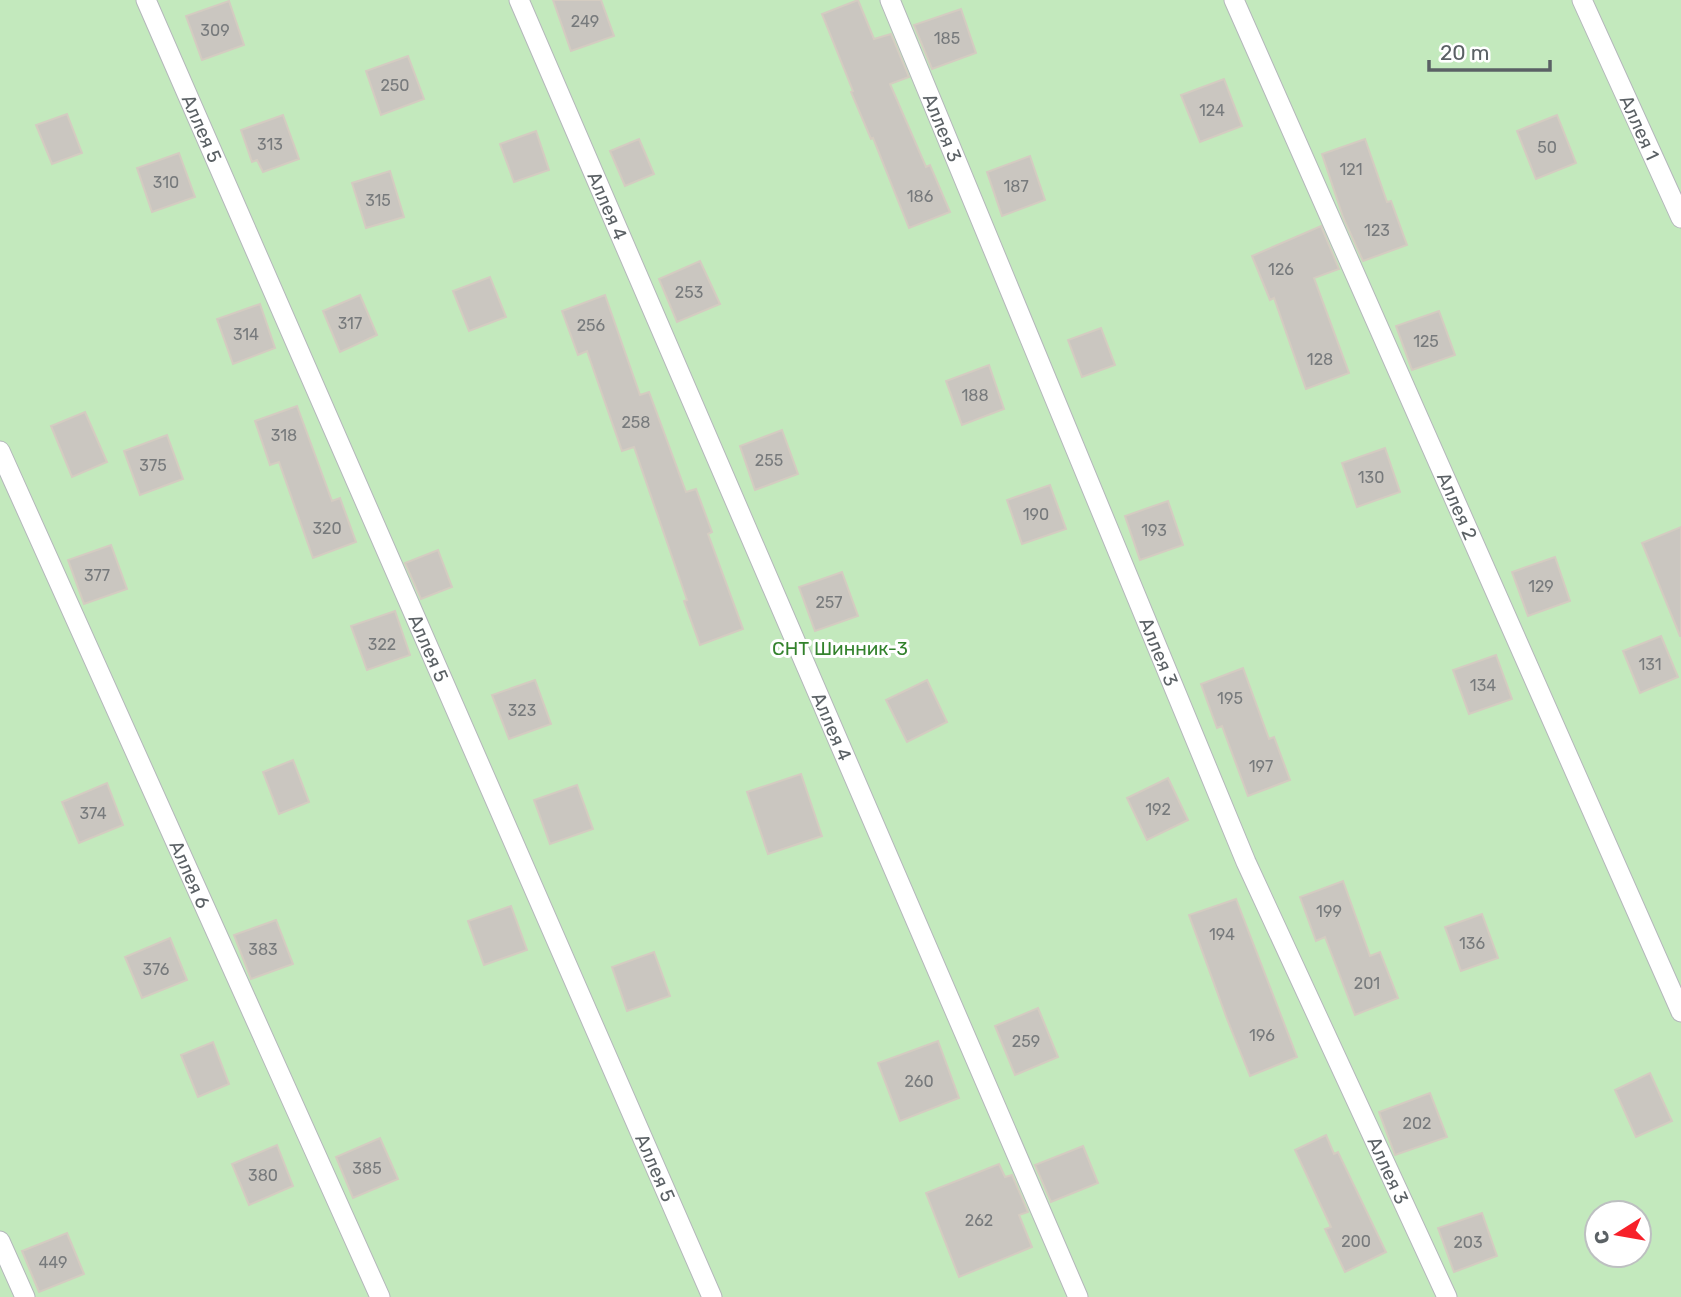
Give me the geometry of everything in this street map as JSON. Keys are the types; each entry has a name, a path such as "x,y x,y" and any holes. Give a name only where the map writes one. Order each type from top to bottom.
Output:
{"lane":[{"name":"Аллея 5","path":"146,0 712,1297"},
{"name":"Аллея 4","path":"519,0 1078,1297"},
{"name":"Аллея 3","path":"890,0 1246,862 1447,1297"},
{"name":"Аллея 2","path":"1234,0 1681,1012"},
{"name":"Аллея 1","path":"1582,0 1681,218"},
{"name":"Аллея 6","path":"0,451 380,1297"},
{"path":"0,1241 25,1297"}],"green space":[{"name":"СНТ Шинник-3","path":"0,0 1681,0 1681,1297 0,1297"}],"building":[{"path":"553,0 601,0 614,36 571,51"},
{"path":"858,0 874,39 891,34 909,77 890,84 926,167 930,165 950,212 909,228 873,138 871,139 851,92 853,91 822,14"},
{"path":"229,1 244,45 202,60 186,16"},
{"path":"961,9 976,53 932,69 914,25"},
{"path":"408,56 424,99 381,115 366,71"},
{"path":"1224,79 1242,126 1200,142 1181,95"},
{"path":"67,114 82,153 52,164 36,125"},
{"path":"283,115 299,159 263,172 257,160 252,162 241,130"},
{"path":"1557,115 1576,163 1536,179 1517,131"},
{"path":"536,131 549,170 514,182 500,144"},
{"path":"639,139 654,174 625,186 610,151"},
{"path":"1365,139 1387,202 1391,201 1407,245 1363,261 1343,217 1322,154"},
{"path":"179,153 195,197 152,212 137,168"},
{"path":"1030,156 1045,200 1002,216 987,172"},
{"path":"390,171 404,217 366,228 352,183"},
{"path":"1321,226 1339,269 1314,278 1349,373 1306,389 1274,298 1270,300 1252,256"},
{"path":"700,261 720,304 677,322 659,279"},
{"path":"490,277 506,317 469,331 453,291"},
{"path":"360,295 377,335 340,352 323,311"},
{"path":"605,295 640,395 649,392 686,492 696,489 712,532 708,534 743,629 700,645 634,447 622,451 587,351 578,355 562,311"},
{"path":"260,304 275,348 233,364 217,319"},
{"path":"1439,311 1455,355 1412,370 1396,326"},
{"path":"1101,328 1115,365 1082,377 1068,340"},
{"path":"989,365 1004,409 962,425 946,381"},
{"path":"297,406 332,501 340,498 356,542 313,558 279,462 270,465 255,421"},
{"path":"85,412 107,462 72,477 51,426"},
{"path":"782,430 798,474 755,490 740,446"},
{"path":"167,435 183,479 140,495 124,451"},
{"path":"1385,448 1400,492 1357,507 1342,463"},
{"path":"1050,485 1066,529 1022,544 1007,500"},
{"path":"1168,501 1183,545 1140,560 1125,516"},
{"path":"1681,527 1681,636 1680,636 1642,543"},
{"path":"111,545 127,589 84,604 68,560"},
{"path":"438,550 452,587 421,599 405,563"},
{"path":"1555,557 1570,601 1528,616 1512,572"},
{"path":"842,572 858,616 815,631 799,587"},
{"path":"395,611 410,655 367,670 351,626"},
{"path":"1661,636 1678,677 1640,693 1623,651"},
{"path":"1496,655 1512,699 1469,714 1453,670"},
{"path":"1243,668 1269,739 1274,737 1290,780 1248,796 1222,726 1217,728 1201,684"},
{"path":"535,680 551,724 509,739 492,695"},
{"path":"927,680 947,722 907,742 886,700"},
{"path":"293,760 309,802 279,814 263,772"},
{"path":"801,774 822,836 768,854 747,792"},
{"path":"1168,778 1188,820 1147,840 1127,798"},
{"path":"107,783 123,825 79,843 62,802"},
{"path":"577,785 593,829 550,844 534,800"},
{"path":"1343,881 1370,956 1380,952 1398,998 1355,1015 1325,937 1316,941 1300,897"},
{"path":"1236,899 1297,1057 1250,1076 1189,915"},
{"path":"511,906 527,950 484,965 468,921"},
{"path":"1482,914 1498,958 1461,971 1445,927"},
{"path":"276,920 293,964 251,979 234,935"},
{"path":"170,938 187,980 142,998 125,957"},
{"path":"654,952 670,996 627,1011 612,967"},
{"path":"1038,1008 1058,1057 1015,1075 995,1026"},
{"path":"938,1041 959,1098 900,1121 878,1063"},
{"path":"213,1042 229,1084 198,1097 181,1055"},
{"path":"1650,1073 1672,1121 1636,1137 1615,1090"},
{"path":"1430,1093 1447,1137 1395,1155 1379,1112"},
{"path":"1326,1135 1334,1154 1338,1152 1386,1252 1345,1272 1325,1229 1331,1227 1295,1150"},
{"path":"380,1138 398,1179 353,1198 336,1157"},
{"path":"277,1145 293,1186 249,1205 232,1164"},
{"path":"1083,1146 1098,1183 1051,1202 1035,1165"},
{"path":"999,1164 1005,1177 1012,1175 1028,1212 1019,1215 1032,1247 959,1277 926,1193"},
{"path":"1482,1213 1497,1256 1454,1272 1438,1228"},
{"path":"67,1233 84,1274 39,1292 22,1251"}]}
